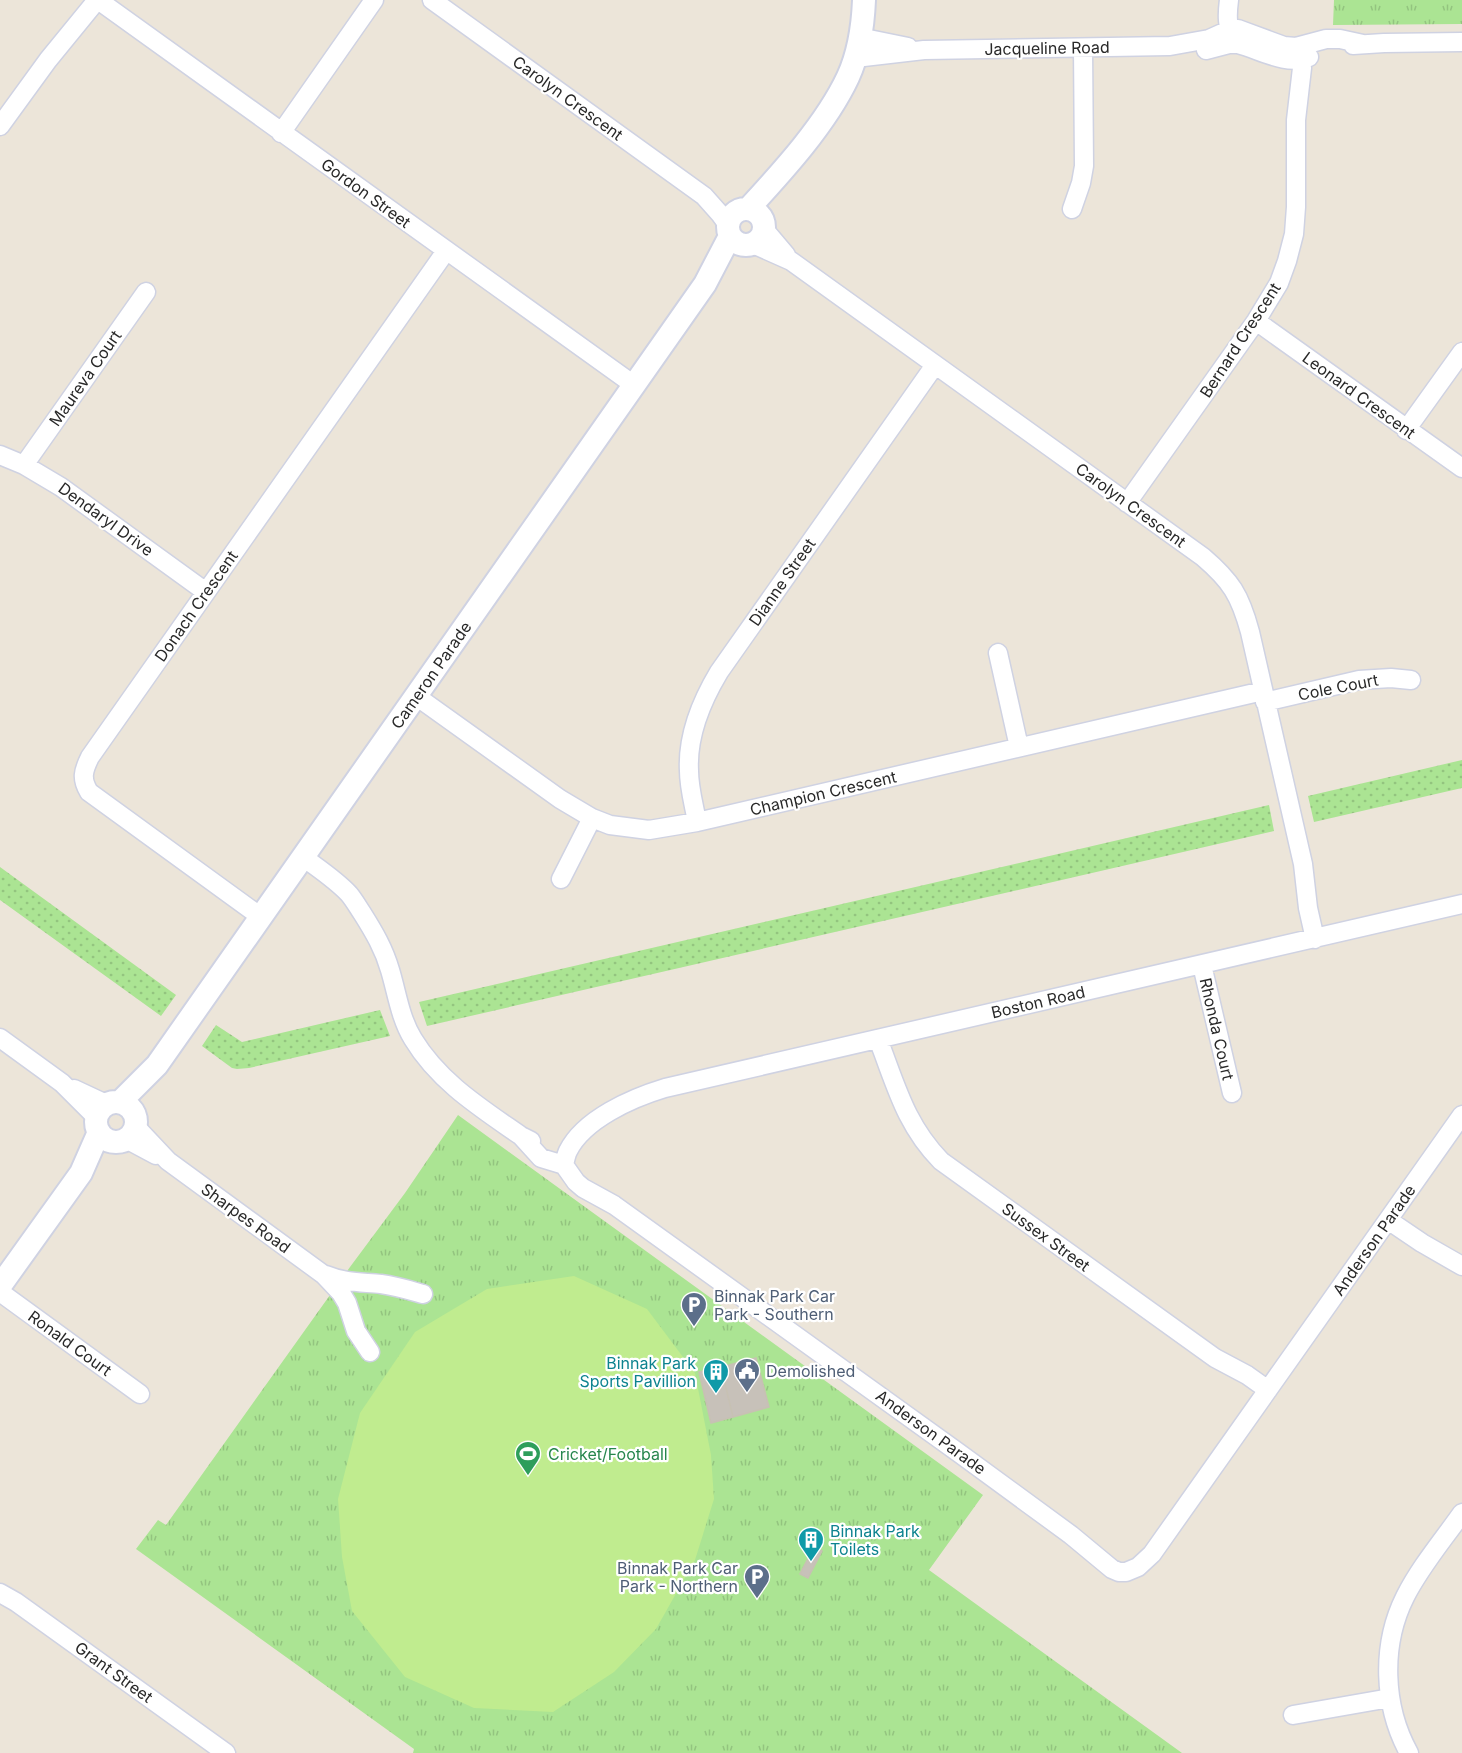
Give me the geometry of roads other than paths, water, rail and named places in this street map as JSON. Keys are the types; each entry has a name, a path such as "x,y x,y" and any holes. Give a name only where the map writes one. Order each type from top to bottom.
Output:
{"street":[{"path":"0,126 48,60 97,0"},
{"name":"Gordon Street","path":"97,0 634,385"},
{"path":"281,133 374,0"},
{"name":"Carolyn Crescent","path":"432,0 704,196 720,214 747,227 1217,569 1234,589 1245,614 1303,864 1318,905 1320,938"},
{"name":"Cameron Parade","path":"0,1286 747,227 839,93 848,76 857,47 864,0"},
{"path":"1229,0 1227,15 1234,34"},
{"path":"1234,34 1240,21 1235,0"},
{"path":"1234,34 1284,46 1296,56 1326,39 1340,39 1363,44 1462,42"},
{"name":"Jacqueline Road","path":"857,47 924,50 1170,46 1234,34"},
{"path":"1072,209 1082,183 1084,166 1083,48"},
{"name":"Bernard Crescent","path":"1127,503 1256,321 1279,283 1294,234 1296,120 1291,95 1290,66 1296,56"},
{"name":"Donach Crescent","path":"261,916 89,792 83,780 85,766 446,251"},
{"name":"Maureva Court","path":"24,465 146,292"},
{"name":"Leonard Crescent","path":"1256,321 1462,468"},
{"path":"1407,430 1462,352"},
{"name":"Dianne Street","path":"697,822 689,770 690,750 693,731 707,693 719,672 935,364"},
{"name":"Dendaryl Drive","path":"0,455 24,465 61,487 206,592"},
{"path":"998,653 1019,747"},
{"name":"Cole Court","path":"1264,697 1359,680 1391,678 1411,680"},
{"name":"Champion Crescent","path":"416,696 560,799 592,818 627,829 649,830 697,822 1019,747 1264,697"},
{"path":"561,879 592,818"},
{"name":"Anderson Parade","path":"299,862 336,881 351,896 385,953 411,1036 423,1055 451,1084 521,1136 542,1158 569,1158 576,1182 583,1188 614,1205 1119,1572 1138,1567 1152,1554 1462,1115"},
{"name":"Boston Road","path":"569,1158 616,1109 644,1095 665,1088 1462,904"},
{"name":"Rhonda Court","path":"1202,965 1232,1093"},
{"name":"Sussex Street","path":"885,1037 904,1109 929,1149 941,1161 1215,1358 1240,1383 1265,1394"},
{"name":"Sharpes Road","path":"0,1038 324,1275 347,1303 356,1331 370,1352"},
{"path":"1391,1215 1422,1243 1457,1262"},
{"name":"Sharpes Road","path":"324,1275 347,1282 382,1284 423,1294"},
{"name":"Ronald Court","path":"0,1292 140,1394"},
{"path":"1409,1753 1400,1735 1390,1698 1388,1660 1390,1640 1404,1598 1462,1512"},
{"name":"Grant Street","path":"0,1593 16,1602 226,1753"},
{"path":"1293,1715 1390,1698"}],"place":[{"name":"Binnak Park Car Park - Southern","path":"694,1328"},
{"name":"Demolished","path":"747,1394"},
{"name":"Binnak Park Sports Pavillion","path":"716,1395"},
{"name":"Cricket/Football","path":"528,1477"},
{"name":"Binnak Park Toilets","path":"811,1563"},
{"name":"Binnak Park Car Park - Northern","path":"757,1600"}]}
